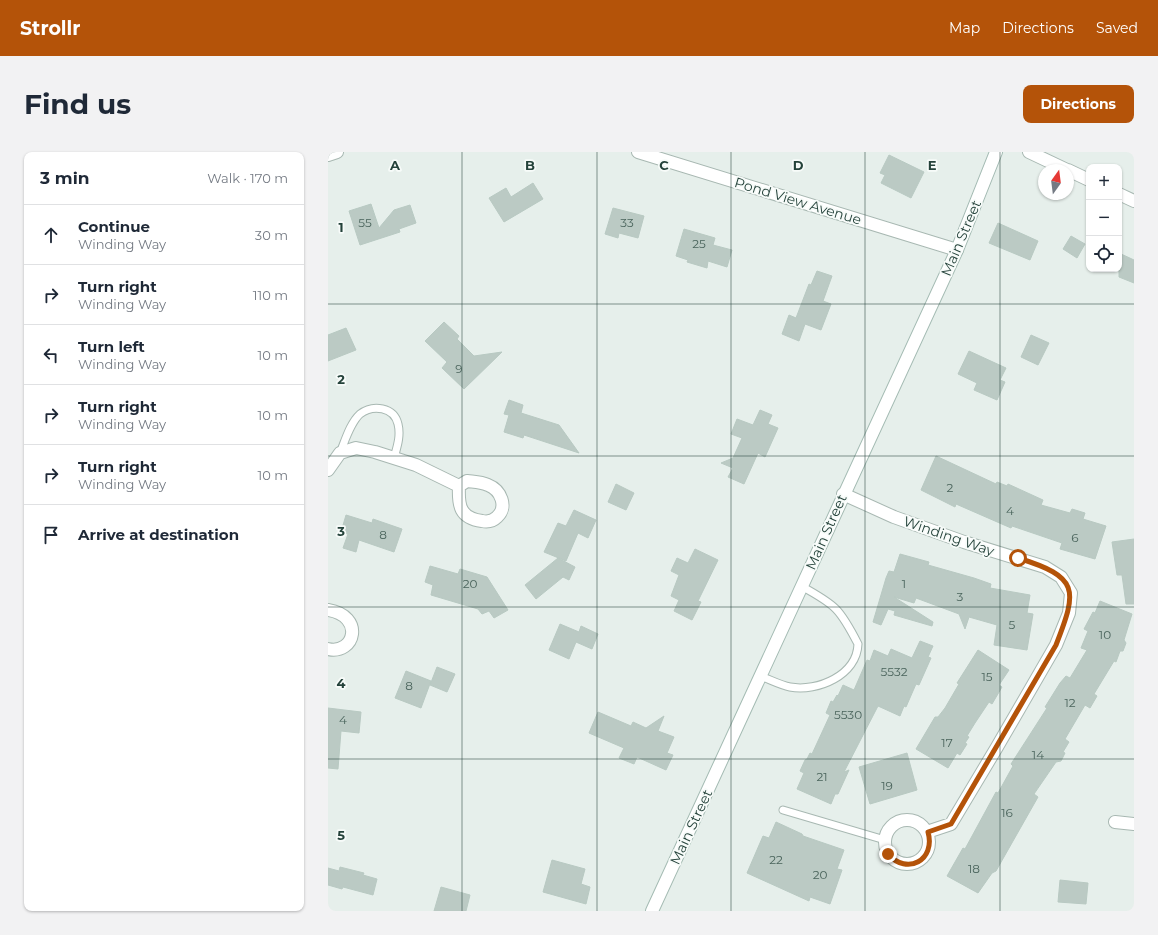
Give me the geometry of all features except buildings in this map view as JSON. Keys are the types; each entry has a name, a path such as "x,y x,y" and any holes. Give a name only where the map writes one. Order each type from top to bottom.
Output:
{"street":[{"path":"328,155 337,152"},
{"name":"Pond View Avenue","path":"638,152 957,250"},
{"name":"Main Street","path":"652,911 843,494 957,250 996,152"},
{"path":"1028,152 1055,164"},
{"path":"1074,173 1086,179"},
{"path":"1122,195 1134,201"},
{"path":"328,470 340,453 356,448 416,465 459,486"},
{"name":"Winding Way","path":"843,494 908,522 964,542 1045,567 1062,577 1071,593 1069,613 1056,645 951,824 928,832"},
{"path":"328,610 344,615 350,622 352,629 351,637 347,644 340,648 328,649"},
{"path":"907,820 915,821 928,832 929,847 921,860 914,864 907,864 893,859 888,854 885,840 891,826 898,822 907,820"},
{"path":"1115,822 1134,824"}],"lane":[{"path":"340,453 352,426 359,415 370,409 381,408 392,413 398,423 399,442 394,458"},
{"path":"760,676 790,687 814,687 832,680 855,661 858,644 840,611 829,601 802,586"},
{"path":"783,810 885,840"}],"route":[{"path":"888,854 899,863 914,864 921,860 926,854 930,840 928,832 951,824 1056,645 1069,613 1071,593 1062,577 1045,567 1018,558"}]}
